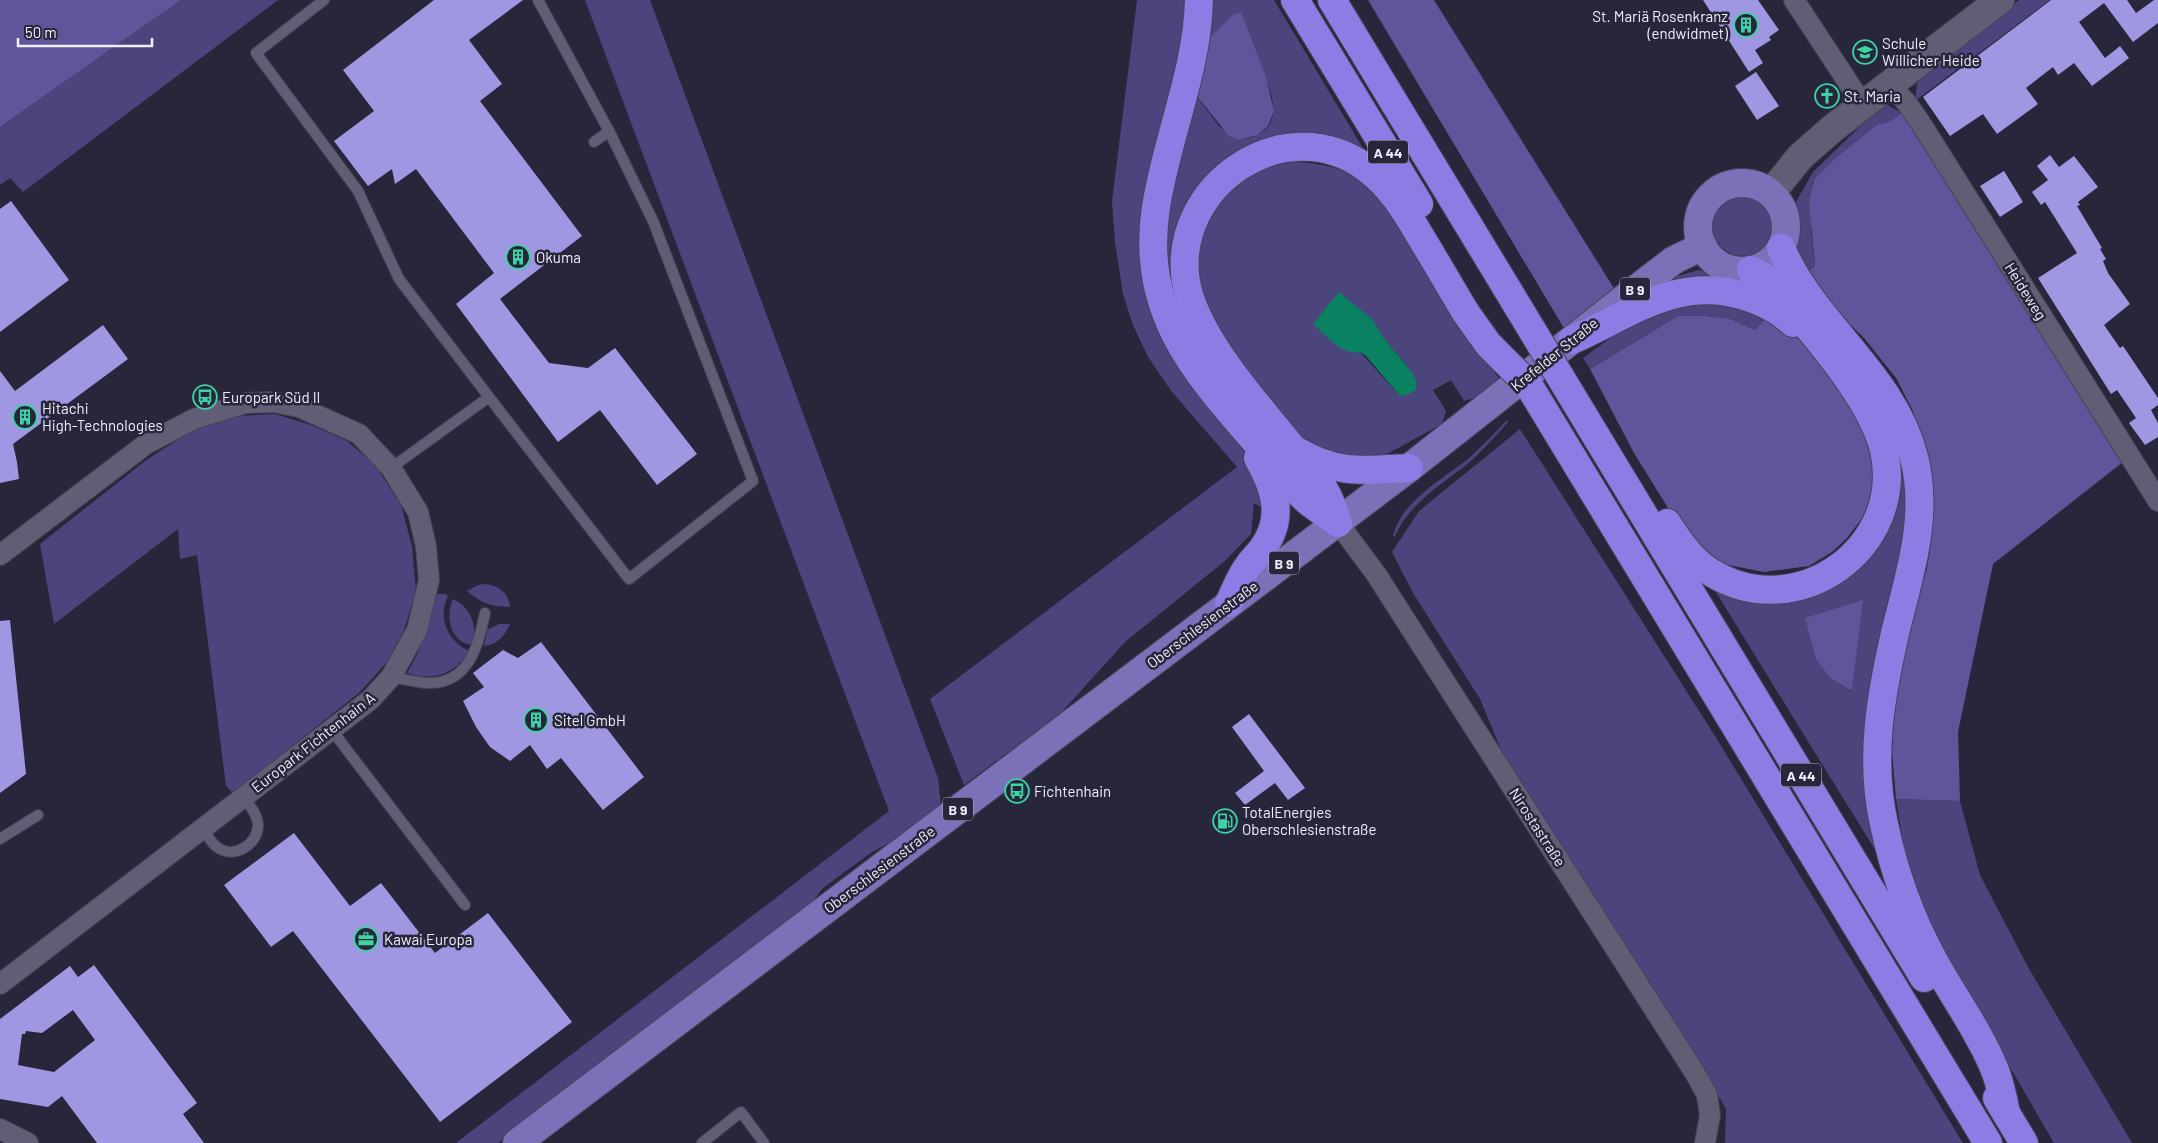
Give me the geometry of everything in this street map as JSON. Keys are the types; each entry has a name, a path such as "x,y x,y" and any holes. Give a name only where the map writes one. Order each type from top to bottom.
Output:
{"highway":[{"path":"1199,0 1191,69 1158,196 1154,219 1158,289 1171,328 1182,350 1232,414 1308,502 1338,523"},
{"name":"A 44","path":"1295,0 1473,309 1528,384 1988,1143"},
{"name":"A 44","path":"1332,0 1416,140 1513,286 1603,433 2024,1143"},
{"path":"1338,523 1325,490 1211,342 1200,322 1188,291 1185,253 1191,227 1210,192 1230,172 1259,156 1292,148 1328,150 1356,161 1384,184 1401,204 1473,309"},
{"path":"1781,248 1787,262 1804,289 1886,396 1899,418 1914,456 1919,490 1918,521 1912,566 1881,697 1876,762 1880,801 1897,873 1914,920 1935,963 1994,1066 2006,1113"},
{"path":"1603,433 1691,555 1718,576 1743,586 1772,590 1802,586 1835,571 1857,552 1878,521 1886,495 1887,470 1878,431 1857,393 1776,288 1764,277 1751,270"},
{"path":"1572,340 1666,296 1691,290 1713,290 1739,294 1771,307 1795,324 1837,366"},
{"path":"1229,603 1248,566 1267,542 1274,527 1277,510 1273,488 1267,474 1232,414"},
{"path":"1292,447 1316,461 1344,470 1409,468"}],"main road":[{"path":"1771,193 1800,157 1889,84 2000,0"},
{"path":"1746,183 1759,186 1771,193 1779,203 1784,215 1786,227 1781,248 1767,263 1751,270 1738,271 1718,264 1703,246 1699,237 1698,223 1701,209 1709,198 1719,189 1732,184 1746,183"},
{"name":"Krefelder Straße","path":"1409,468 1664,268 1703,246"},
{"name":"Oberschlesienstraße","path":"517,1143 1409,468"}],"street":[{"path":"1794,0 1863,105"},
{"name":"Heideweg","path":"1889,84 1906,102 1920,122 2158,501"},
{"name":"Europark Fichtenhain A","path":"0,555 146,444 194,419 246,403 273,402 299,407 359,434 391,468 418,512 426,546 429,580 418,630 392,677 370,700 0,984"},
{"name":"Nirostastraße","path":"1338,523 1376,574 1695,1073 1707,1095 1710,1115 1706,1143"},
{"path":"0,1129 28,1143"}],"lane":[{"path":"324,0 256,52 358,190 399,279 629,579 753,481 653,221 608,131 538,0"},
{"path":"594,142 608,131"},
{"path":"391,468 489,398"},
{"path":"392,677 428,683 451,678 470,664 479,642 485,613"},
{"path":"331,729 465,905"},
{"path":"202,828 216,847 227,852 237,852 248,846 257,837 258,824 256,814 243,796"},
{"path":"0,839 38,815"},
{"path":"702,1143 741,1112 764,1143"}],"shaded area":[{"path":"0,0 181,0 0,127"},
{"path":"181,0 278,0 23,192 10,178 0,185 0,127"},
{"path":"585,0 650,0 938,778 941,806 918,828 872,852 823,888 803,914 498,1143 456,1143 889,811"},
{"path":"1137,0 1187,0 1148,292 1162,337 1190,386 1257,467 1269,512 1254,503 1251,534 1226,560 1125,642 1060,714 964,785 930,699 1237,467 1172,392 1148,357 1133,325 1123,294 1115,242 1112,201"},
{"path":"1204,0 1274,0 1373,165 1273,145 1183,234 1212,367 1178,308 1168,274 1165,247 1168,194 1191,89 1219,126 1238,140 1257,135 1269,125 1273,112 1271,95 1265,77 1257,59 1231,16 1206,43"},
{"path":"1368,0 1434,0 1615,290 1565,330"},
{"path":"2019,0 2050,0 1915,101 1918,77"},
{"path":"1241,12 1266,77 1274,111 1268,126 1258,135 1238,140 1229,136 1191,89 1205,43 1231,16"},
{"path":"1884,103 1902,113 1889,122 1878,124 1839,155 1811,230 1815,265 1808,272 1791,242 1792,209 1813,172"},
{"path":"1902,113 1910,121 2123,462 1993,564 1958,732 1960,801 1896,799 1892,751 1900,666 1927,568 1931,543 1932,490 1924,444 1912,409 1896,378 1864,338 1830,305 1808,272 1815,265 1809,201 1815,179 1839,155 1878,124 1889,122"},
{"path":"1278,161 1290,161 1323,165 1345,171 1365,182 1376,191 1395,214 1433,278 1500,380 1477,397 1464,401 1451,380 1433,390 1446,411 1442,424 1378,459 1314,451 1292,430 1218,334 1198,281 1196,255 1207,220 1221,198 1245,177","holes":["1382,336 1411,371 1400,396 1360,352"]},
{"path":"1743,194 1755,197 1765,203 1771,213 1774,225 1771,237 1765,247 1755,253 1743,256 1731,253 1721,247 1715,237 1712,225 1715,213 1721,203 1731,197"},
{"path":"1698,270 1754,282 1658,291 1671,278"},
{"path":"1339,292 1373,320 1382,336 1411,371 1417,383 1415,391 1400,396 1366,356 1360,352 1347,351 1341,348 1313,324"},
{"path":"1709,297 1769,315 1755,330 1731,319 1705,316 1678,316 1590,369 1583,358 1635,320"},
{"path":"1769,315 1783,323 1818,355 1856,403 1873,445 1874,481 1864,516 1846,539 1832,552 1809,566 1764,572 1728,565 1710,555 1693,542 1673,516 1634,453 1590,369 1678,316 1705,316 1731,319 1755,330"},
{"path":"275,414 311,425 347,441 375,465 401,505 412,546 416,591 404,630 387,662 360,692 233,793 226,786 197,555 180,559 178,529 54,624 40,544 145,461 200,427 237,416"},
{"path":"1889,419 1915,474 1877,853 1701,568 1807,589 1898,484 1899,460","holes":["1862,600 1852,691 1831,679"]},
{"path":"1507,420 1508,422 1471,461 1418,503 1401,524 1395,536 1393,536 1398,523 1414,501 1469,458"},
{"path":"1520,429 1715,736 1963,1143 1725,1143 1726,1109 1507,764 1480,699 1413,593 1392,552 1419,511"},
{"path":"478,585 495,586 502,591 508,598 510,607 487,604 467,591"},
{"path":"437,594 448,596 445,604 444,621 450,635 462,647 470,651 457,665 443,674 426,677 407,673 422,644"},
{"path":"453,599 469,612 472,618 474,638 472,645 459,639 451,628 450,613"},
{"path":"1863,600 1852,691 1831,679 1816,659 1805,618"},
{"path":"499,624 510,624 500,639 484,646 487,630"},
{"path":"1896,799 1960,801 1980,875 2028,967 2132,1143 2054,1143 1933,935 1908,873"}],"building":[{"name":"Okuma","path":"434,0 523,0 469,40 502,84 480,101 582,236 500,299 549,363 588,368 615,348 697,454 657,485 600,410 558,442 456,304 494,273 416,169 395,184 392,169 368,186 334,141 374,111 343,70"},
{"name":"St. Mariä Rosenkranz (endwidmet)","path":"1703,0 1758,0 1779,30 1769,37 1771,40 1755,50 1763,63 1749,72"},
{"path":"2051,0 2127,0 2136,13 2154,0 2158,0 2158,23 2133,42 2104,3 2079,22 2105,58 2120,46 2129,58 2092,86 2074,63 2058,75 2053,67 2026,88 2038,104 1997,134 1983,114 1950,136 1923,97"},
{"path":"1756,72 1779,106 1757,120 1735,86"},
{"path":"2050,155 2059,167 2074,156 2098,187 2078,202 2080,205 2077,206 2102,248 2100,249 2106,259 2103,261 2108,273 2130,304 2104,325 2120,348 2123,346 2158,398 2158,405 2151,410 2158,423 2158,437 2145,445 2129,423 2136,418 2117,390 2111,394 2038,278 2077,253 2045,202 2041,205 2032,192 2048,180 2037,166"},
{"path":"2004,171 2023,202 2000,217 1980,186"},
{"path":"11,201 69,280 0,332 0,209"},
{"name":"Hitachi High-Technologies","path":"103,325 128,359 13,444 19,479 0,483 0,371 15,391"},
{"path":"10,620 26,774 0,793 0,621"},
{"name":"Sitel GmbH","path":"541,642 644,777 603,810 561,758 547,769 530,745 510,761 490,747 476,727 463,701 484,687 473,673 503,650 518,658"},
{"path":"1249,714 1305,788 1288,800 1275,783 1245,805 1235,793 1264,771 1232,727"},
{"path":"294,833 350,906 381,883 435,953 488,913 572,1022 440,1122 293,931 271,947 224,885"},
{"path":"94,965 197,1103 183,1114 204,1143 97,1143 62,1096 48,1107 0,1099 0,1019 70,966 78,977","holes":["73,1010 95,1040 54,1072 18,1065 22,1034 25,1034 26,1031 42,1033"]}],"place":[{"name":"St. Mariä Rosenkranz (endwidmet)","path":"1746,25"},
{"name":"Schule Willicher Heide","path":"1865,52"},
{"name":"St. Maria","path":"1827,96"},
{"name":"Okuma","path":"518,257"},
{"name":"Europark Süd II","path":"205,397"},
{"name":"Hitachi High-Technologies","path":"25,417"},
{"name":"Sitel GmbH","path":"536,720"},
{"name":"Fichtenhain","path":"1017,791"},
{"name":"TotalEnergies Oberschlesienstraße","path":"1225,821"},
{"name":"Kawai Europa","path":"366,939"}]}
